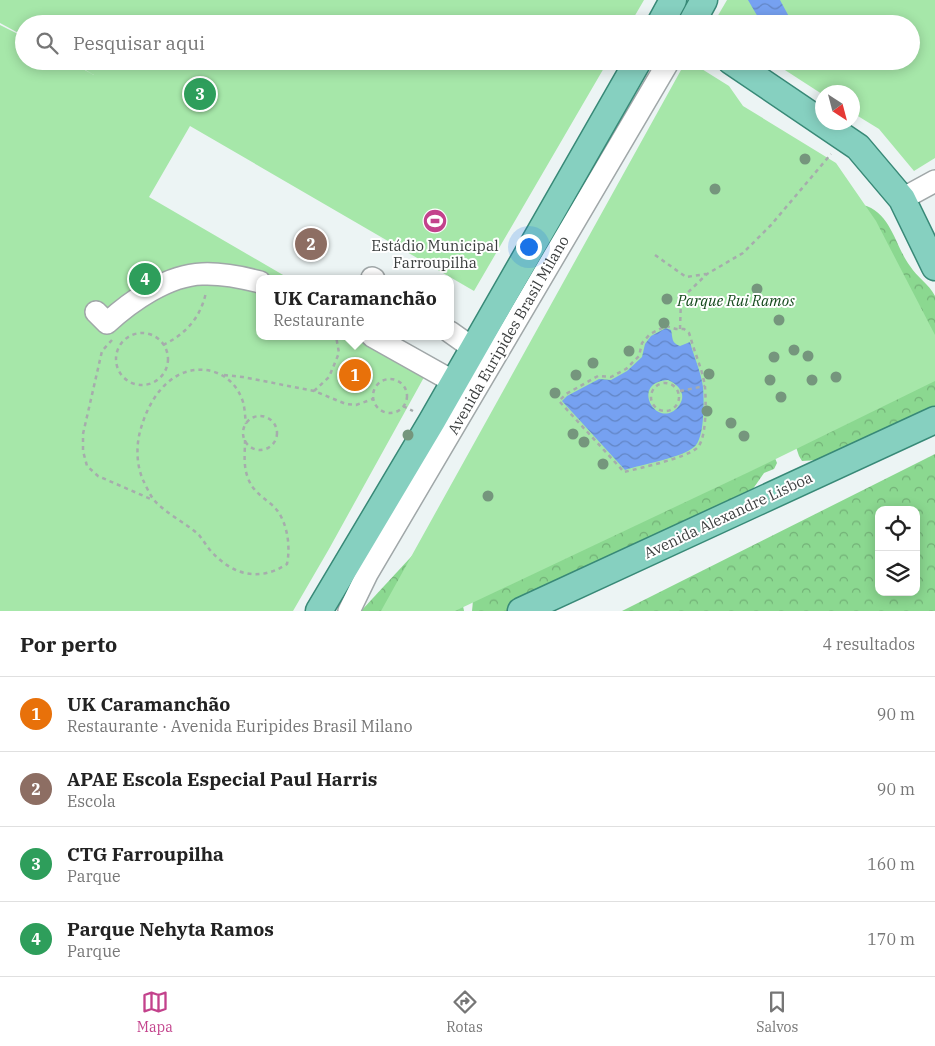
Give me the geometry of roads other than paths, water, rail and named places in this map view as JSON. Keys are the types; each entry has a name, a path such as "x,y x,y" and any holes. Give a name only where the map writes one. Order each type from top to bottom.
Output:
{"main road":[{"path":"696,15 704,0"},
{"name":"Avenida Euripides Brasil Milano","path":"319,611 474,349 633,70"},
{"path":"745,70 858,147 902,199 935,267"},
{"name":"Avenida Alexandre Lisboa","path":"521,611 935,420"}],"street":[{"name":"Avenida Euripides Brasil Milano","path":"349,611 372,566 664,70"},
{"path":"902,199 935,181"},
{"path":"96,312 107,323 123,308 142,295 172,281 201,274 233,275 256,281"},
{"path":"454,335 474,349"},
{"path":"379,340 454,382"}],"water":[{"path":"748,0 780,0 788,15 757,15"},
{"path":"666,328 671,330 673,340 677,345 680,346 690,342 703,387 702,428 698,443 688,451 671,458 625,470 562,401 567,396 599,379 611,380 627,371 642,357 645,344 651,336","holes":["668,380 681,391 681,403 670,413 662,413 655,410 648,396 650,388 656,383"]}],"place":[{"name":"CTG Farroupilha","path":"200,94"},
{"name":"Estádio Municipal Farroupilha","path":"435,221"},
{"name":"APAE Escola Especial Paul Harris","path":"311,244"},
{"name":"Parque Nehyta Ramos","path":"145,279"},
{"name":"UK Caramanchão","path":"355,375"}],"park label":[{"name":"Parque Rui Ramos","path":"736,300"}]}
